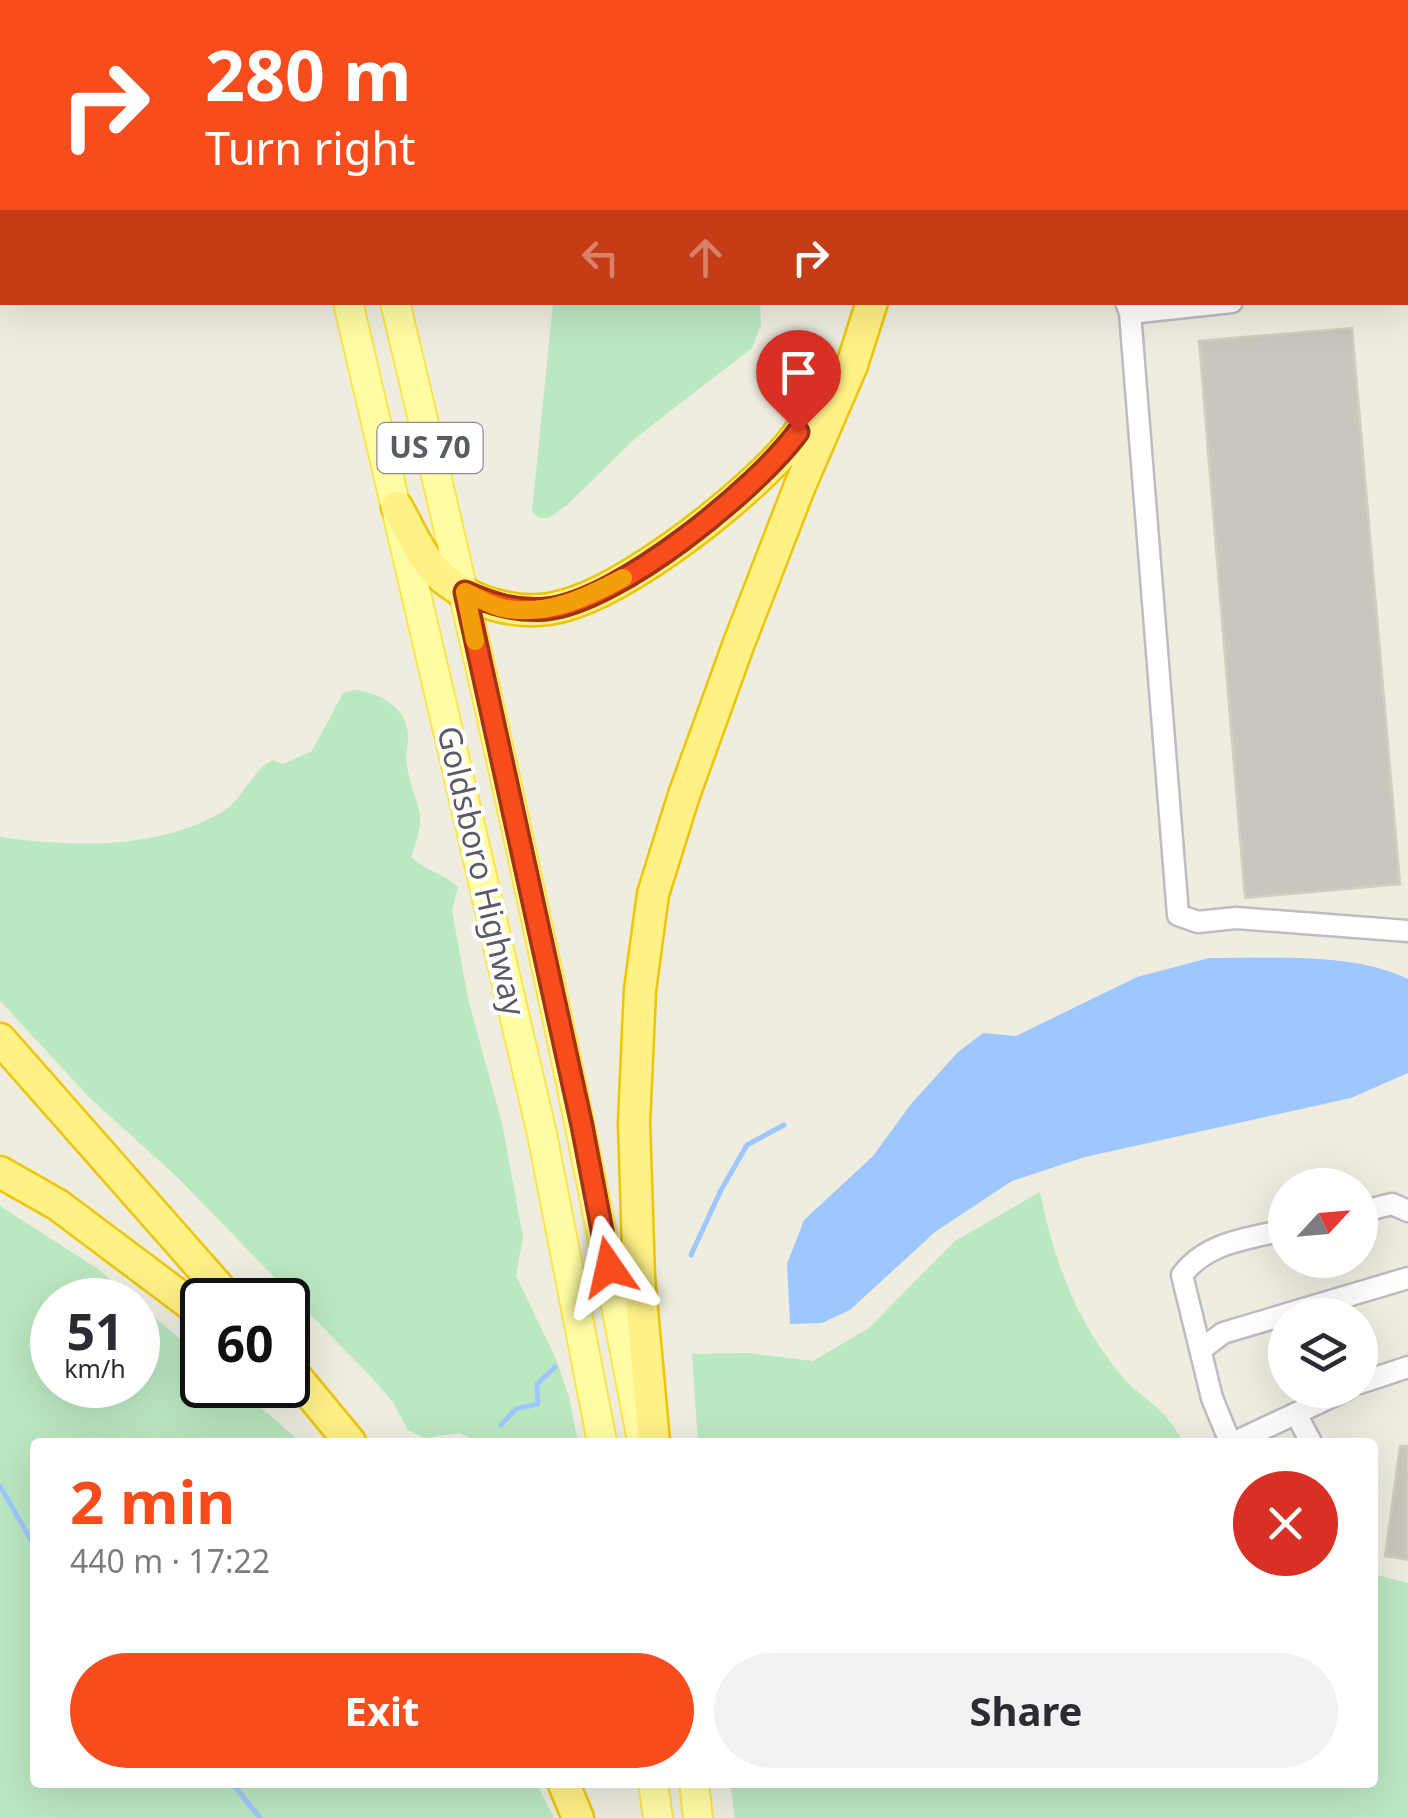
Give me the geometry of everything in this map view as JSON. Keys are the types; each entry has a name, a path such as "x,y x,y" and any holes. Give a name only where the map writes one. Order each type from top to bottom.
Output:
{"highway":[{"path":"397,507 429,562 445,581 501,608 549,609 620,580 739,496 779,457 816,407 869,305"},
{"path":"654,1438 639,1277 634,1123 640,990 653,894 739,643 852,365 870,305"},
{"path":"0,1039 211,1278"},
{"path":"0,1172 58,1205 180,1296"},
{"path":"310,1394 346,1438"},
{"path":"310,1408 344,1438"},
{"path":"566,1788 578,1818"}],"main road":[{"name":"Goldsboro Highway","path":"349,305 542,1134 601,1438"},
{"name":"US 70","path":"396,305 465,592 582,1126 642,1438"},
{"path":"654,1788 658,1818"},
{"path":"695,1788 698,1818"}],"street":[{"path":"1180,305 1128,308 1178,915 1198,922 1236,918 1408,931"},
{"path":"1378,1208 1392,1204 1408,1211"},
{"path":"1230,1438 1212,1398 1182,1275 1195,1257 1218,1246 1268,1234"},
{"path":"1202,1348 1223,1334 1408,1278"},
{"path":"1378,1377 1408,1367"},
{"path":"1241,1438 1308,1408"},
{"path":"1296,1414 1309,1438"}],"green space":[{"path":"553,305 760,305 761,325 752,348 638,436 567,505 549,518 539,518 532,512"},
{"path":"354,690 390,703 407,726 407,767 420,819 411,857 458,887 452,910 468,999 502,1123 523,1237 516,1276 556,1359 577,1438 471,1438 460,1433 425,1438 408,1430 376,1382 310,1314 310,1278 275,1278 177,1177 90,1098 0,1001 0,837 84,844 167,834 219,814 266,764 273,760 283,764 312,751 343,693"},
{"path":"1040,1192 1059,1263 1088,1328 1116,1369 1160,1410 1181,1438 698,1438 692,1354 748,1353 813,1361 869,1328 955,1241"},
{"path":"0,1206 108,1278 30,1278 30,1408 160,1408 160,1322 180,1339 180,1408 261,1408 296,1438 30,1438 30,1788 539,1788 554,1818 0,1818"},
{"path":"1378,1575 1408,1583 1408,1818 735,1818 731,1788 1378,1788"}],"water":[{"path":"1209,958 1337,960 1386,970 1408,979 1408,1073 1351,1098 1085,1157 1012,1181 935,1232 850,1310 822,1323 790,1324 787,1264 804,1220 873,1156 911,1104 958,1052 983,1033 1016,1036 1137,977"}],"building":[{"path":"1352,328 1400,884 1245,898 1199,341"},
{"path":"1400,1446 1408,1446 1408,1560 1385,1556"}],"waterway":[{"path":"691,1255 747,1145 784,1125"},
{"path":"501,1425 516,1409 538,1404 537,1384 555,1367"},
{"path":"0,1486 30,1538"},
{"path":"236,1788 260,1818"}],"slow traffic":[{"path":"475,641 465,592 501,608 549,609 623,578"}],"route":[{"path":"609,1267 582,1126 465,592 501,608 549,609 587,596 656,557 739,496 798,432"}]}
